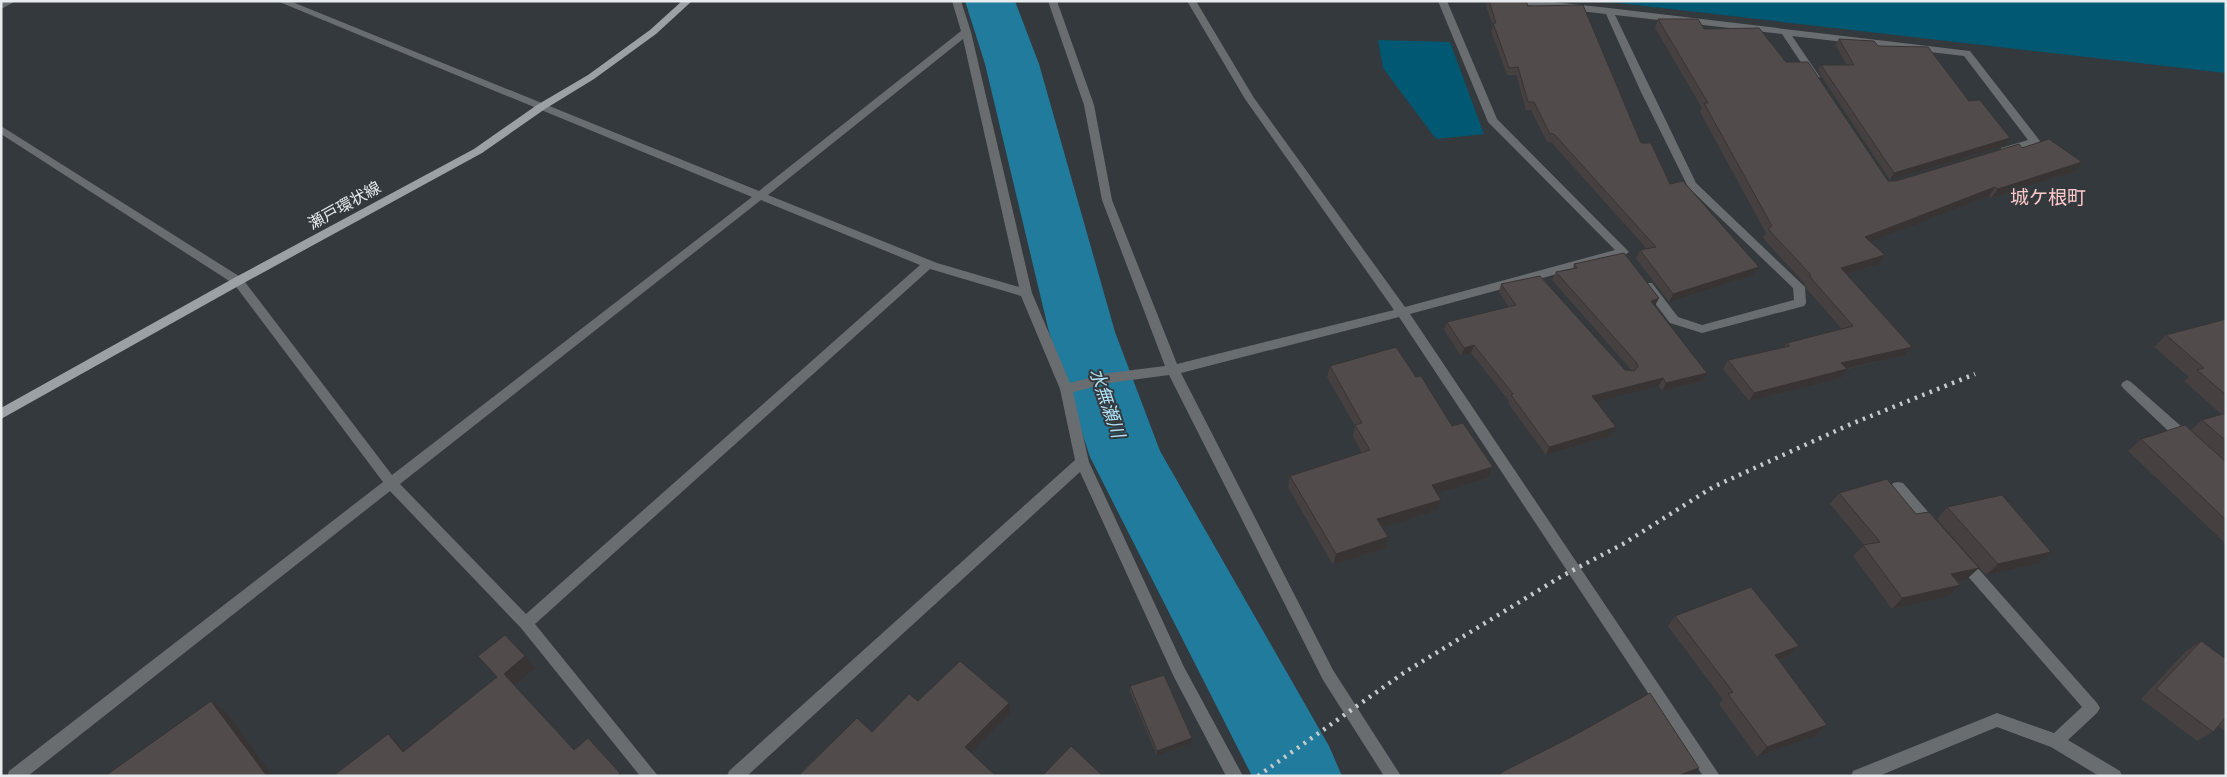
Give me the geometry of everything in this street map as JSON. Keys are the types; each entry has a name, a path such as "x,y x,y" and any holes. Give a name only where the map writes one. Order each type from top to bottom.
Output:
{"main road":[{"name":"瀬戸環状線","path":"1,414 238,281 478,151 541,107 591,77 652,32 688,1"}],"street":[{"path":"1,6 12,1"},
{"path":"280,1 928,264 1026,293"},
{"path":"956,1 966,32 1026,293 1066,389 1082,462 1179,672 1234,776"},
{"path":"1052,1 1088,105 1107,200 1173,370 1328,675 1393,776"},
{"path":"1191,1 1250,99 1402,312 1712,776"},
{"path":"1066,389 1109,378 1173,370 1626,256 1492,120 1442,1"},
{"path":"1518,1 1967,53 2035,140 1998,152"},
{"path":"1609,11 1692,185 1799,287 1800,303 1702,329 1674,320 1640,275"},
{"path":"14,776 761,195 966,32"},
{"path":"1786,33 1823,89"},
{"path":"1,129 238,281 391,483 526,622 650,776"},
{"path":"526,622 928,264"},
{"path":"2127,385 2198,449"},
{"path":"735,776 1082,462"},
{"path":"1898,486 1943,538"},
{"path":"1956,553 2092,708 2056,742"},
{"path":"1859,776 1997,720 2056,742 2114,776"}],"shaded area":[{"path":"1601,1 2226,1 2226,73"},
{"path":"1378,40 1450,42 1484,134 1436,139 1383,68"}],"building":[{"path":"1489,1 1526,1 1528,6 1583,5 1641,143 1651,143 1670,184 1683,181 1759,267 1673,294 1640,250 1656,247 1554,134 1550,134 1534,102 1528,102 1518,67 1509,68 1493,23 1496,23"},
{"path":"1658,19 1698,19 1704,29 1759,28 1786,62 1808,62 1888,181 1896,181 2019,144 2022,148 2049,139 2082,162 1998,189 1995,187 1865,237 1885,255 1841,268 1912,347 1841,363 1847,369 1754,393 1728,360 1790,346 1787,343 1853,326 1811,278 1810,274 1768,229 1772,226 1704,103 1708,103"},
{"path":"1839,39 1874,41 1878,46 1928,47 1969,101 1980,100 2010,138 1894,173 1821,65 1854,65"},
{"path":"1624,253 1659,298 1651,301 1707,373 1666,383 1663,378 1592,396 1616,427 1549,447 1511,395 1513,394 1474,345 1464,348 1447,322 1516,305 1501,284 1540,276 1625,370 1634,371 1638,367 1636,362 1556,272 1577,268 1574,264"},
{"path":"2226,319 2226,395 2197,370 2204,368 2166,335"},
{"path":"1396,347 1416,377 1421,376 1452,426 1463,423 1493,467 1432,485 1441,500 1377,519 1388,537 1336,554 1290,476 1370,450 1355,425 1362,423 1330,366"},
{"path":"2226,413 2226,441 2202,420"},
{"path":"2185,425 2226,462 2226,520 2141,439"},
{"path":"1887,479 1916,514 1929,512 1979,568 1951,574 1960,585 1902,598 1863,545 1880,542 1839,493"},
{"path":"2002,495 2051,552 1998,564 1947,507"},
{"path":"1751,587 1799,646 1775,655 1827,725 1767,747 1728,694 1733,692 1675,616"},
{"path":"505,635 525,656 504,674 574,750 588,738 620,773 617,776 333,776 388,734 403,752 497,677 478,656"},
{"path":"2201,641 2226,659 2226,717 2213,732 2156,689"},
{"path":"960,661 1009,703 965,747 996,776 798,776 857,718 872,732 909,694 918,701"},
{"path":"1164,675 1192,738 1157,751 1130,686"},
{"path":"1650,693 1699,768 1677,776 1497,776 1575,735"},
{"path":"211,701 267,776 105,776"},
{"path":"1071,746 1103,776 1042,776"}],"waterway":[{"name":"水無瀬川","path":"990,1 1012,64 1082,332 1126,457 1298,776"}],"railway":[{"path":"1258,776 1405,672 1562,576 1623,544 1713,487 1851,424 1975,374"}],"district":[{"name":"城ケ根町","path":"2048,197"}]}
